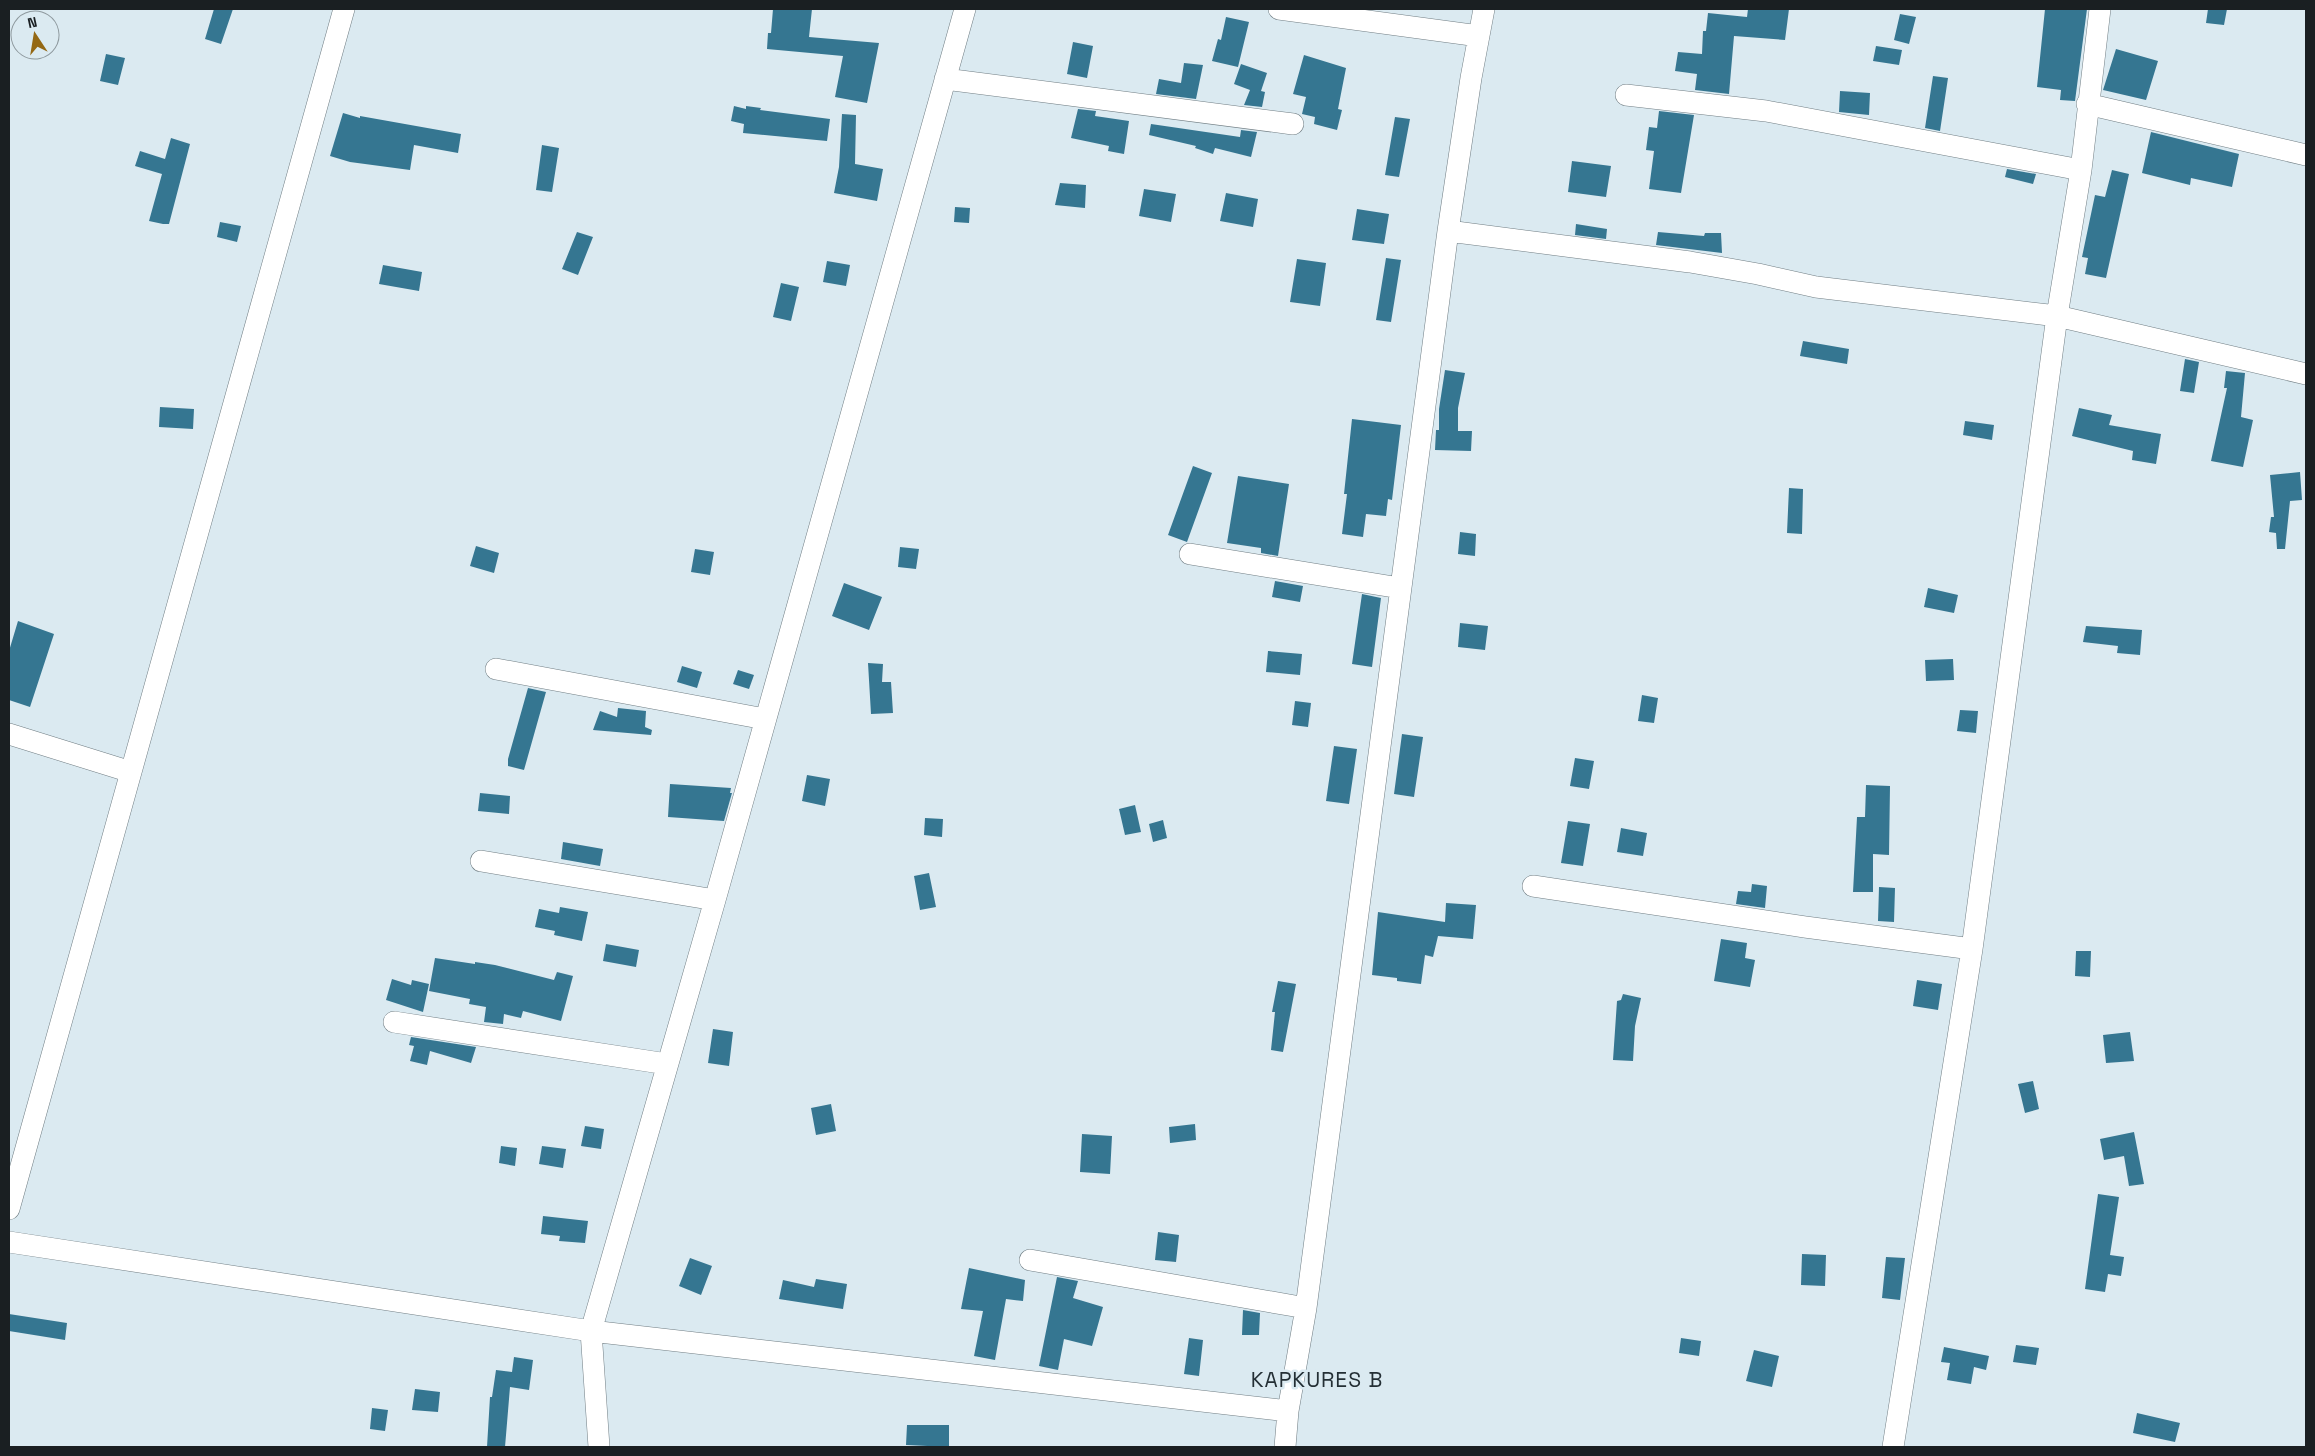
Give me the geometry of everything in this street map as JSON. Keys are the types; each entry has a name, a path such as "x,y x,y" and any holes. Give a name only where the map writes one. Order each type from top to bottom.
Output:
{"street":[{"path":"10,1203 344,9"},
{"path":"600,1447 591,1331 715,900 965,9"},
{"path":"1279,9 1480,36"},
{"path":"1285,1447 1288,1411 1306,1308 1448,232 1471,78 1484,9"},
{"path":"1893,1447 1972,949 2058,316 2081,170 2087,104 2100,9"},
{"path":"945,79 1293,124"},
{"path":"1626,96 1766,111 2081,170"},
{"path":"2087,104 2306,155"},
{"path":"1448,232 1690,262 1816,287 2058,316 2306,374"},
{"path":"1190,554 1400,588"},
{"path":"496,669 765,719"},
{"path":"9,734 131,772"},
{"path":"481,861 715,900"},
{"path":"1533,886 1805,927 1972,949"},
{"path":"394,1022 667,1064"},
{"path":"9,1242 591,1331 1288,1411"},
{"path":"1030,1260 1306,1308"}],"building":[{"path":"214,9 233,9 221,44 205,39"},
{"path":"773,9 812,9 809,37 879,43 867,103 835,97 843,56 767,49 768,33 771,33"},
{"path":"1748,9 1789,9 1785,40 1734,36 1729,94 1695,90 1697,74 1675,71 1678,52 1702,54 1703,31 1706,31 1708,13 1747,17"},
{"path":"2045,9 2087,9 2075,101 2060,100 2061,90 2037,87"},
{"path":"2208,9 2227,9 2224,25 2206,23"},
{"path":"1900,14 1916,17 1909,44 1894,40"},
{"path":"1226,17 1249,22 1238,67 1212,61 1218,39 1221,40"},
{"path":"1073,42 1093,46 1087,78 1067,74"},
{"path":"1876,46 1902,50 1899,65 1873,61"},
{"path":"2116,49 2158,61 2146,100 2103,90"},
{"path":"106,54 125,58 118,85 100,81"},
{"path":"1304,55 1346,68 1338,109 1342,110 1337,130 1314,124 1315,117 1302,114 1306,97 1293,94"},
{"path":"1184,63 1203,65 1196,99 1156,94 1159,79 1181,83"},
{"path":"1241,64 1267,73 1261,91 1265,92 1262,107 1244,105 1250,90 1234,84"},
{"path":"1933,76 1948,78 1940,131 1925,128"},
{"path":"1840,91 1870,93 1869,115 1839,112"},
{"path":"734,106 746,109 746,106 761,108 760,110 830,119 827,141 743,133 744,124 731,121"},
{"path":"1078,109 1096,111 1095,116 1129,121 1124,154 1108,151 1109,146 1071,138"},
{"path":"1659,111 1694,115 1681,193 1649,189 1654,151 1646,150 1649,127 1657,128"},
{"path":"343,113 360,118 360,116 461,134 458,153 414,145 410,170 350,162 330,156"},
{"path":"842,114 856,115 855,164 883,169 877,201 834,193 839,167"},
{"path":"1395,117 1410,119 1399,177 1385,175"},
{"path":"1151,124 1240,137 1241,130 1257,132 1251,157 1215,148 1213,154 1195,148 1196,146 1149,135"},
{"path":"2151,132 2239,154 2232,187 2191,178 2190,185 2142,173"},
{"path":"171,138 190,144 169,224 163,224 149,221 162,174 135,166 140,151 165,159"},
{"path":"542,145 559,148 552,192 536,190"},
{"path":"1572,161 1611,166 1606,197 1568,192"},
{"path":"2007,169 2036,174 2033,184 2005,177"},
{"path":"2112,170 2129,174 2106,278 2085,274 2088,258 2082,257 2095,195 2105,197"},
{"path":"1060,183 1086,185 1085,208 1055,205"},
{"path":"1144,189 1176,194 1171,222 1139,216"},
{"path":"1226,193 1258,199 1253,227 1220,221"},
{"path":"955,207 970,208 969,223 954,222"},
{"path":"1357,209 1389,214 1384,244 1352,240"},
{"path":"220,222 241,226 237,242 217,237"},
{"path":"1576,224 1607,229 1606,239 1575,235"},
{"path":"577,232 593,237 578,275 562,269"},
{"path":"1658,232 1704,236 1705,233 1721,233 1722,253 1656,245"},
{"path":"1386,258 1401,260 1391,322 1376,320"},
{"path":"1297,259 1326,263 1320,306 1290,302"},
{"path":"827,261 850,265 846,286 823,282"},
{"path":"383,265 422,272 419,291 379,284"},
{"path":"781,283 799,287 791,321 773,317"},
{"path":"1803,341 1849,349 1847,364 1800,356"},
{"path":"2185,359 2199,362 2194,393 2180,391"},
{"path":"1445,370 1465,373 1458,408 1458,431 1472,431 1471,451 1435,450"},
{"path":"2226,371 2245,373 2241,417 2253,420 2243,467 2211,461 2227,388 2224,388"},
{"path":"160,407 194,409 193,429 159,427"},
{"path":"2079,408 2112,415 2109,425 2161,434 2156,464 2132,460 2133,451 2072,436"},
{"path":"1352,419 1401,425 1392,500 1388,499 1386,516 1366,514 1363,537 1342,534 1347,494 1344,494"},
{"path":"1965,421 1994,425 1992,440 1963,435"},
{"path":"1193,466 1212,473 1187,542 1168,535"},
{"path":"2300,472 2302,500 2290,501 2285,549 2277,549 2276,533 2269,532 2271,517 2274,517 2270,475"},
{"path":"1238,476 1289,484 1278,556 1261,553 1261,548 1227,543"},
{"path":"1789,488 1803,489 1802,534 1787,533"},
{"path":"1460,532 1476,534 1475,556 1458,554"},
{"path":"476,546 499,553 494,573 470,566"},
{"path":"900,547 919,549 916,569 898,567"},
{"path":"695,549 714,552 710,575 691,572"},
{"path":"1275,581 1303,586 1300,602 1272,597"},
{"path":"844,583 882,597 869,630 832,616"},
{"path":"1928,588 1958,595 1954,613 1924,607"},
{"path":"1362,594 1381,598 1372,667 1352,664"},
{"path":"18,621 54,634 30,707 9,700 9,651"},
{"path":"1460,623 1488,626 1485,650 1458,647"},
{"path":"2086,626 2142,630 2140,655 2117,653 2118,646 2083,642"},
{"path":"1268,651 1302,654 1300,675 1266,672"},
{"path":"1953,659 1954,680 1926,681 1925,660"},
{"path":"868,663 883,664 882,682 891,682 893,713 871,714"},
{"path":"682,666 702,672 697,688 677,682"},
{"path":"738,670 754,675 749,689 733,684"},
{"path":"528,688 546,692 524,770 508,766 508,759"},
{"path":"1642,695 1658,698 1654,723 1638,721"},
{"path":"1295,701 1311,703 1308,727 1292,725"},
{"path":"618,708 646,711 645,727 652,730 651,735 593,730 600,711 617,717"},
{"path":"1960,710 1978,711 1976,733 1957,731"},
{"path":"1402,734 1423,737 1414,797 1394,794"},
{"path":"1334,746 1357,749 1349,804 1326,801"},
{"path":"1575,758 1594,761 1589,789 1570,786"},
{"path":"807,775 830,779 825,806 802,801"},
{"path":"670,784 731,788 730,793 732,793 724,821 668,817"},
{"path":"1866,785 1890,786 1889,855 1873,854 1873,892 1853,892 1857,817 1865,817"},
{"path":"480,793 510,796 509,814 478,811"},
{"path":"1135,805 1141,832 1125,835 1119,809"},
{"path":"925,818 943,819 942,837 924,835"},
{"path":"1163,820 1167,838 1153,842 1149,824"},
{"path":"1568,821 1590,824 1583,866 1561,863"},
{"path":"1621,828 1647,833 1643,856 1617,852"},
{"path":"563,842 603,849 600,866 561,859"},
{"path":"929,873 936,907 920,910 914,876"},
{"path":"1752,884 1767,886 1765,908 1736,904 1738,891 1751,892"},
{"path":"1879,887 1895,888 1894,922 1878,921"},
{"path":"1446,903 1476,905 1473,939 1438,936 1433,957 1425,955 1421,984 1397,981 1397,978 1372,975 1378,912 1445,922"},
{"path":"560,907 588,912 582,941 554,935 555,931 535,927 539,909 559,913"},
{"path":"1721,939 1747,943 1745,958 1755,960 1750,987 1714,981"},
{"path":"606,944 639,950 636,967 603,961"},
{"path":"2076,951 2091,951 2090,977 2075,976"},
{"path":"435,958 495,965 554,980 557,972 573,976 561,1021 523,1011 521,1018 504,1014 503,1024 484,1022 486,1007 469,1004 470,999 429,991"},
{"path":"392,979 411,985 412,980 429,984 423,1012 386,1000"},
{"path":"1917,980 1942,984 1938,1010 1913,1006"},
{"path":"1278,981 1296,984 1283,1052 1271,1050 1275,1012 1272,1012"},
{"path":"1623,994 1641,998 1635,1026 1633,1061 1613,1060 1617,1001 1621,1000"},
{"path":"713,1029 733,1032 729,1066 708,1063"},
{"path":"2130,1032 2134,1061 2106,1063 2103,1035"},
{"path":"411,1037 476,1047 471,1063 430,1051 427,1065 410,1061 414,1046 409,1045"},
{"path":"2033,1081 2039,1109 2025,1113 2018,1084"},
{"path":"831,1104 836,1131 816,1135 811,1108"},
{"path":"1195,1124 1196,1140 1170,1143 1169,1127"},
{"path":"585,1126 604,1129 601,1149 581,1146"},
{"path":"2134,1132 2144,1184 2129,1186 2124,1156 2104,1160 2100,1139"},
{"path":"1082,1134 1112,1136 1110,1174 1080,1172"},
{"path":"501,1146 517,1148 515,1166 499,1163"},
{"path":"542,1146 566,1149 563,1168 539,1164"},
{"path":"2098,1194 2119,1197 2110,1255 2124,1257 2121,1276 2108,1274 2105,1292 2085,1289"},
{"path":"543,1216 588,1221 585,1243 559,1241 560,1236 541,1234"},
{"path":"1158,1232 1179,1235 1176,1262 1155,1260"},
{"path":"1802,1254 1826,1255 1825,1286 1801,1285"},
{"path":"1886,1257 1905,1258 1900,1300 1882,1298"},
{"path":"690,1258 712,1266 701,1295 679,1286"},
{"path":"969,1268 1025,1280 1023,1301 1006,1299 995,1360 974,1356 983,1311 961,1309"},
{"path":"1057,1277 1078,1281 1073,1298 1103,1307 1092,1346 1064,1339 1058,1370 1039,1366"},
{"path":"816,1279 847,1284 843,1309 779,1299 783,1280 814,1287"},
{"path":"1243,1310 1260,1313 1259,1335 1242,1335"},
{"path":"9,1314 67,1323 65,1340 9,1331"},
{"path":"1189,1338 1203,1340 1199,1376 1184,1374"},
{"path":"1681,1338 1701,1341 1699,1356 1679,1353"},
{"path":"2016,1345 2039,1348 2036,1365 2013,1362"},
{"path":"1944,1347 1989,1356 1986,1370 1974,1367 1971,1384 1947,1380 1950,1363 1941,1362"},
{"path":"1754,1350 1779,1356 1772,1387 1746,1381"},
{"path":"514,1357 533,1360 529,1390 510,1387 505,1447 487,1447 490,1397 492,1397 496,1370 512,1372"},
{"path":"415,1389 440,1392 438,1412 412,1410"},
{"path":"372,1408 388,1410 385,1431 370,1429"},
{"path":"2137,1413 2180,1423 2175,1442 2133,1433"},
{"path":"907,1425 949,1425 949,1447 906,1445"}],"district":[{"name":"KAPKURES B","path":"1317,1380"}]}
